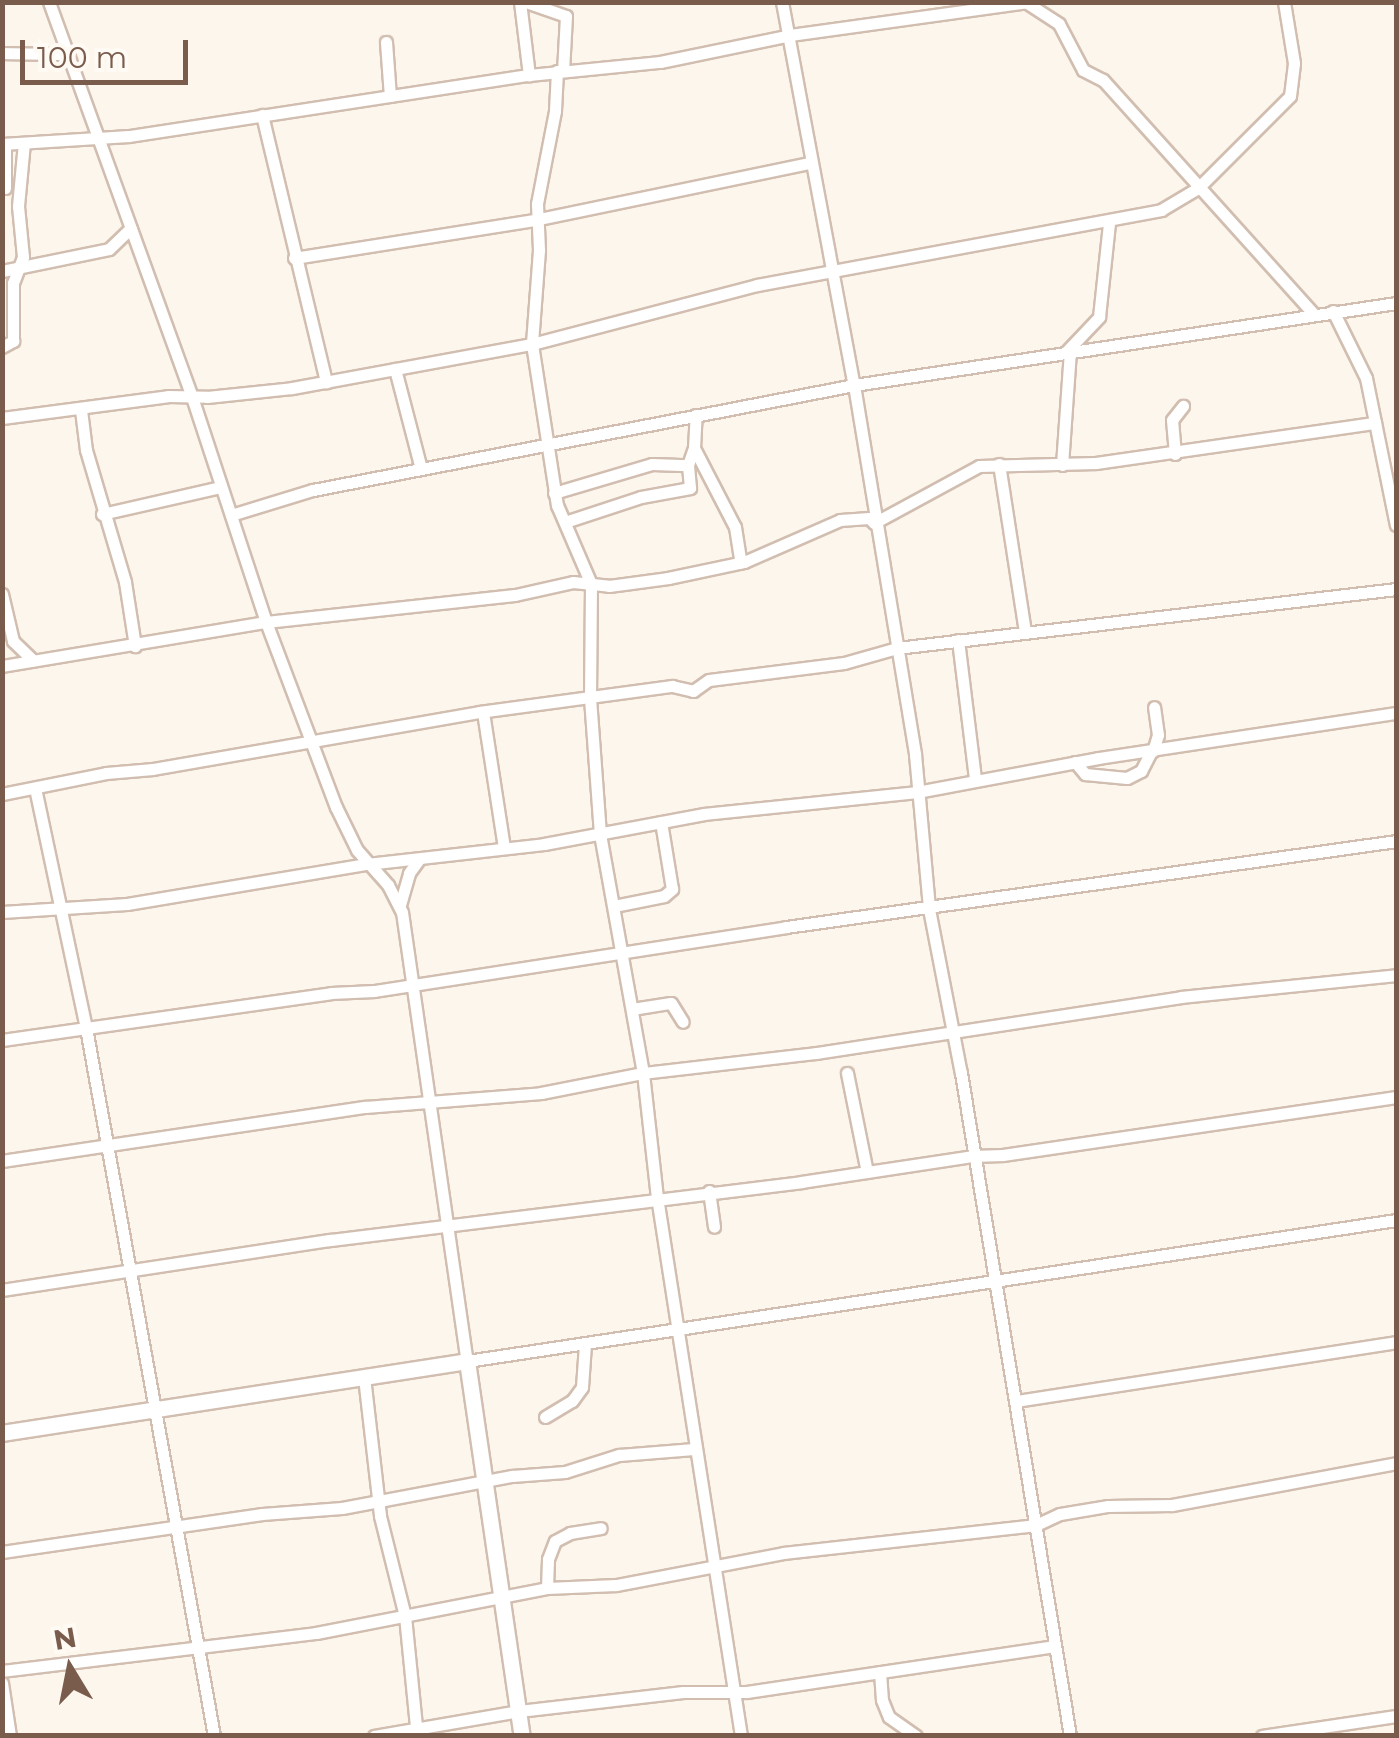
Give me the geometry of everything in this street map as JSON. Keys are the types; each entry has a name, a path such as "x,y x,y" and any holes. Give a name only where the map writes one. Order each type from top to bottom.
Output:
{"street":[{"path":"49,2 192,397 266,622 348,836 400,905"},
{"path":"529,75 523,2 566,16 555,111 538,190 532,344 554,493 591,584 590,698 600,834 643,1074 656,1197 741,1736"},
{"path":"782,2 854,385 918,792 929,910 954,1032 992,1282 1016,1401 1070,1736"},
{"path":"5,188 4,144 99,138 529,75 660,62 790,35 1028,2 1059,24 1081,67 1103,80 1314,314"},
{"path":"2,418 168,396 192,397 326,382 532,344 709,295 1002,237 1110,223 1162,210 1198,188 1290,96 1294,64 1284,2"},
{"path":"386,42 390,96"},
{"path":"2,53 69,54"},
{"path":"262,115 326,382"},
{"path":"2,347 13,341 12,283 19,269 24,142"},
{"path":"294,258 539,219 810,163"},
{"path":"1062,465 1067,352 1099,317 1110,223"},
{"path":"2,271 109,249 131,228"},
{"path":"231,515 280,497 854,385 1396,303"},
{"path":"1332,311 1360,362 1394,501 1396,525"},
{"path":"396,369 421,469"},
{"path":"1174,454 1172,420 1183,406"},
{"path":"81,410 102,514 123,576 136,646"},
{"path":"565,522 641,498 690,488 688,466 694,448 696,415"},
{"path":"874,524 904,511 969,470 1000,464 1062,465 1174,454 1375,423"},
{"path":"694,448 735,527 741,562"},
{"path":"554,493 652,464 688,466"},
{"path":"1000,464 1024,631"},
{"path":"102,514 222,487"},
{"path":"2,666 266,622 515,595 574,582 632,583 741,562 840,520 869,518 874,524"},
{"path":"2,794 483,712 672,686 693,691 709,680 844,663 897,648 1396,588"},
{"path":"2,594 12,641 33,660"},
{"path":"958,640 974,779"},
{"path":"1075,762 1094,776 1126,778 1141,771 1158,735 1154,707"},
{"path":"483,712 504,847"},
{"path":"2,912 149,901 367,864 600,834 661,822 918,792 1075,762 1396,713"},
{"path":"35,788 86,1028 214,1736"},
{"path":"614,906 664,896 672,889 661,822"},
{"path":"2,1040 1396,841"},
{"path":"419,859 409,872 400,905 432,1100 482,1482 522,1736"},
{"path":"2,1161 432,1100 541,1093 643,1074 1181,997 1396,975"},
{"path":"632,1009 671,1003 683,1022"},
{"path":"848,1072 867,1172"},
{"path":"2,1290 656,1197 972,1156 1003,1156 1396,1097"},
{"path":"709,1192 714,1227"},
{"path":"2,1433 1396,1220"},
{"path":"1016,1401 1396,1342"},
{"path":"545,1416 572,1401 582,1387 584,1344"},
{"path":"364,1377 380,1502 404,1616 416,1733"},
{"path":"2,1552 380,1502 482,1482 564,1472 618,1455 694,1448"},
{"path":"2,1671 200,1647 404,1616 548,1588 616,1585 784,1553 1036,1525 1067,1512 1186,1503 1396,1463"},
{"path":"548,1588 548,1559 555,1541 570,1533 601,1528"},
{"path":"374,1736 416,1733 519,1711 683,1692 734,1692 1055,1646"},
{"path":"880,1672 882,1700 889,1717 916,1736"},
{"path":"2,1684 10,1736"},
{"path":"1262,1736 1358,1729 1396,1716"}]}
